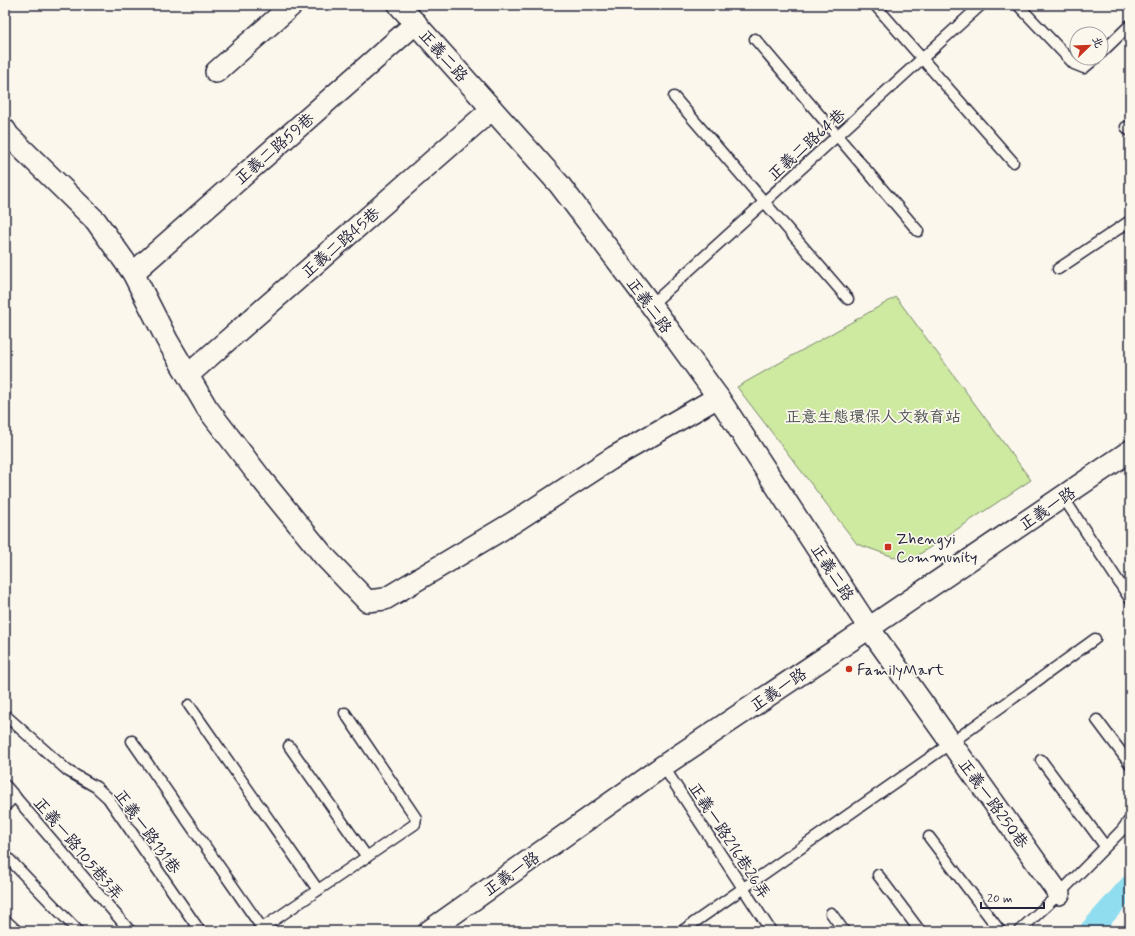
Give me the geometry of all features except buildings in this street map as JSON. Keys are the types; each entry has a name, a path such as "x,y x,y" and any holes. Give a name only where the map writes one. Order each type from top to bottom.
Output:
{"street":[{"path":"216,72 292,5"},
{"name":"正義二路","path":"399,5 559,184 718,397 870,628"},
{"name":"正義二路59巷","path":"133,273 416,23"},
{"name":"正義二路45巷","path":"188,375 492,109"},
{"path":"6,134 96,221 133,273 167,340 207,408 258,476 324,556 367,601 385,599 514,522 614,457 718,397"},
{"name":"正義一路","path":"429,931 664,766 870,628 1130,450"},
{"name":"正義一路250巷","path":"870,628 1059,894"}],"lane":[{"path":"875,5 1012,162"},
{"name":"正義二路64巷","path":"650,305 981,5"},
{"path":"1018,5 1069,59"},
{"path":"1109,45 1130,25"},
{"path":"755,39 918,231"},
{"path":"674,97 848,300"},
{"path":"1058,269 1130,221"},
{"path":"1063,497 1130,599"},
{"path":"682,931 951,743 1095,639"},
{"path":"189,705 318,890"},
{"path":"132,741 260,930 415,824 416,818 345,713"},
{"name":"正義一路131巷","path":"5,715 68,771 96,787 108,798 200,931"},
{"path":"1097,720 1130,764"},
{"path":"289,746 367,857"},
{"path":"1041,760 1105,846"},
{"name":"正義一路216巷26弄","path":"664,766 771,931"},
{"name":"正義一路105巷3弄","path":"5,785 130,931"},
{"path":"5,806 15,796"},
{"path":"1019,931 1059,894 1122,830 1130,819"},
{"path":"929,837 1000,931"},
{"path":"5,855 78,931"},
{"path":"878,875 920,931"},
{"path":"831,913 844,931"},
{"path":"5,920 17,931"}],"green space":[{"name":"正意生態環保人文教育站","path":"896,297 1031,480 908,562 857,544 737,387"}],"waterway":[{"path":"1090,931 1130,886"}],"place":[{"name":"Zhengyi Community","path":"888,547"},
{"name":"FamilyMart","path":"849,669"}]}
